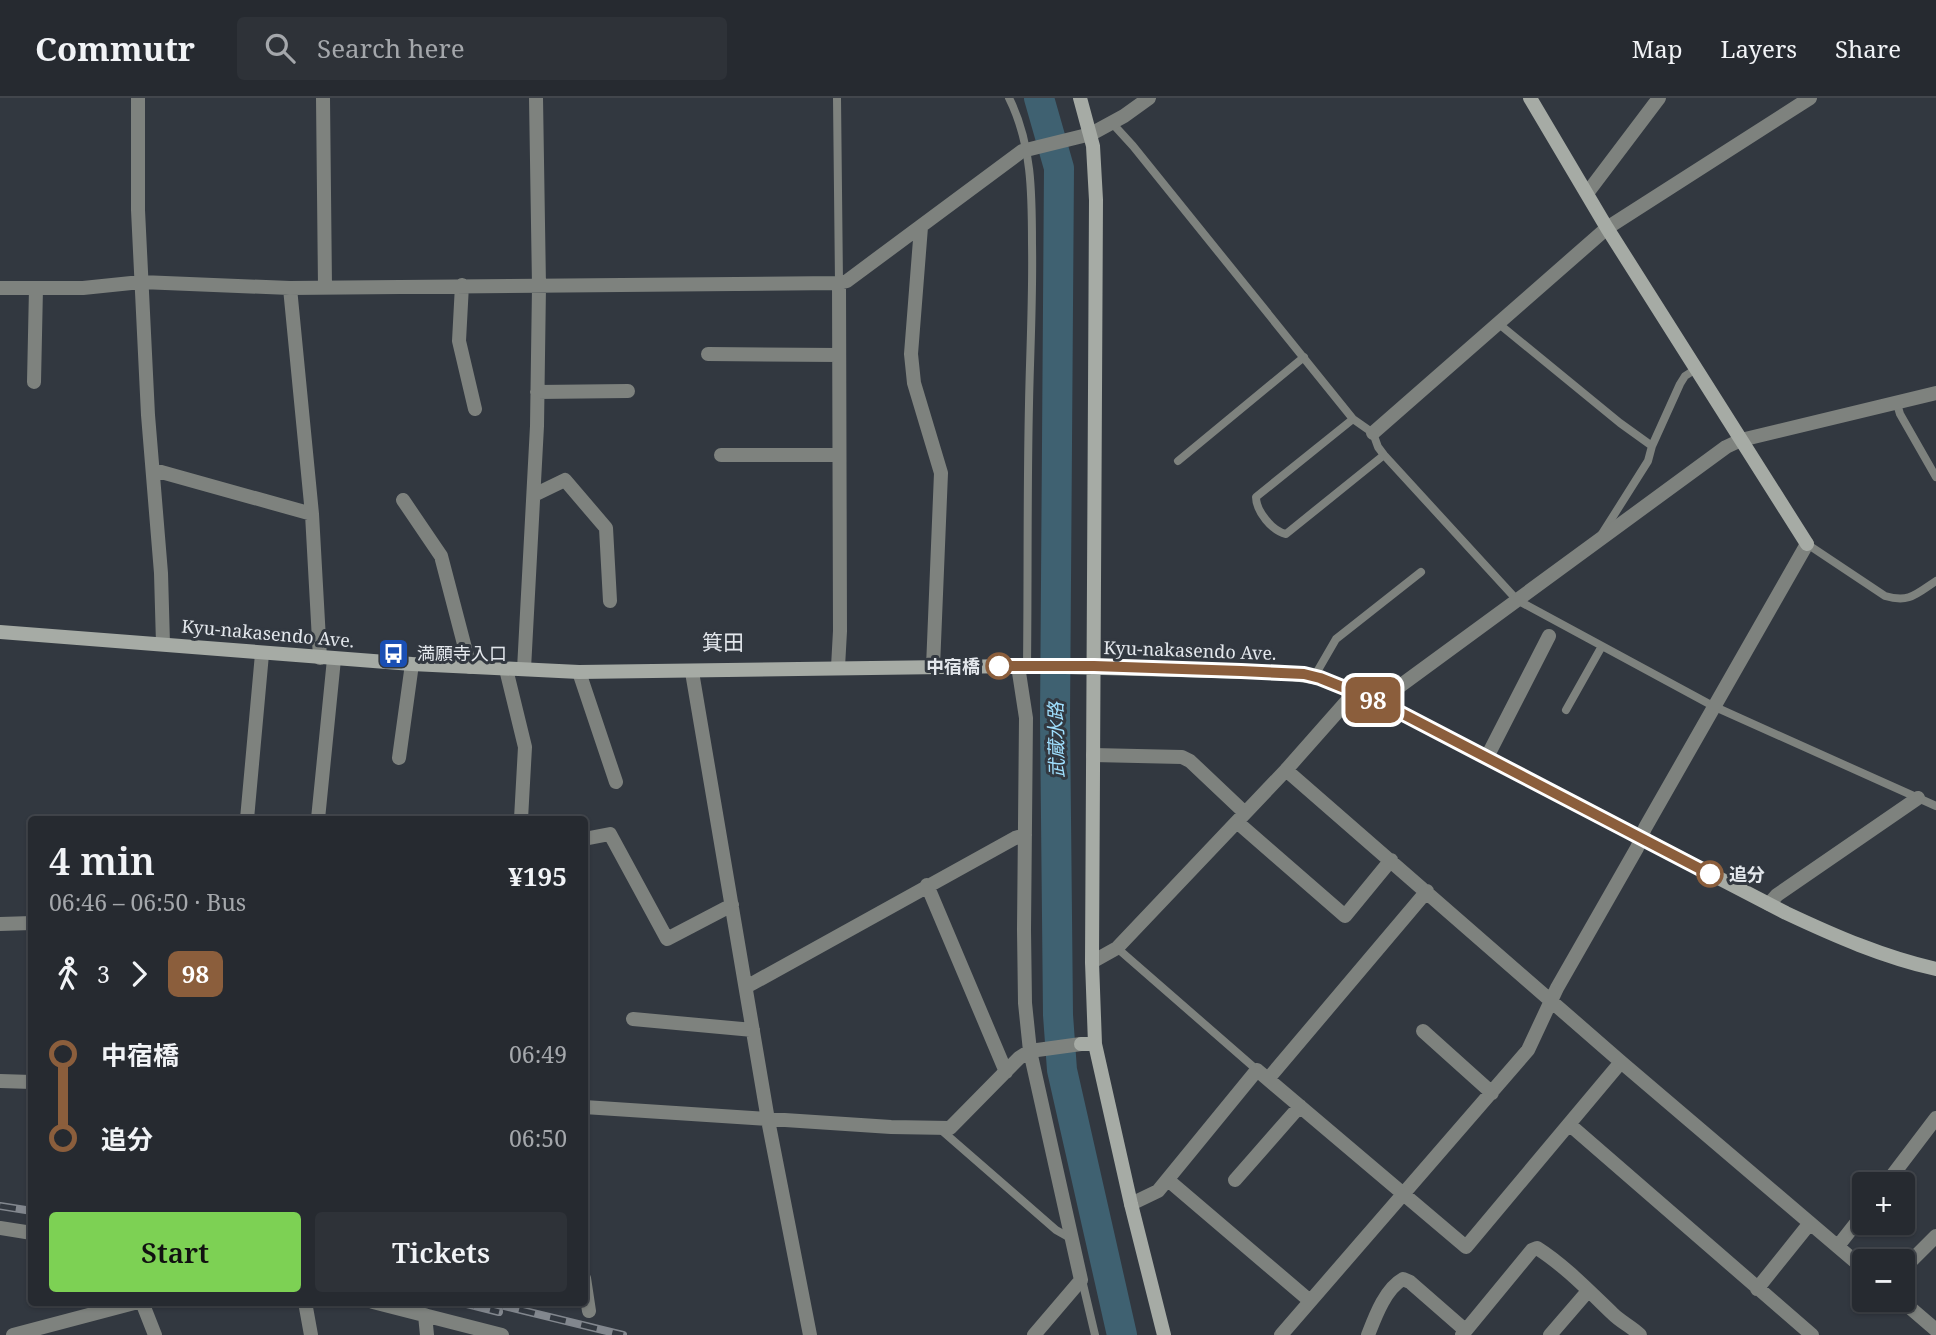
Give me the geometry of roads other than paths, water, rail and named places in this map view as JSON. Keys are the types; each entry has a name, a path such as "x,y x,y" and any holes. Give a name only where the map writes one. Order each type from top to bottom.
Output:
{"main road":[{"path":"1080,98 1084,136 1097,200 1089,667 1093,755 1092,962 1088,1044 1164,1335"},
{"path":"1530,98 1608,228 1807,544"},
{"name":"Kyu-nakasendo Ave.","path":"0,632 262,654 579,672 1026,666 1287,673 1314,677 1382,703 1769,904 1848,942 1889,957 1936,969"}],"street":[{"path":"138,98 141,282 163,644"},
{"path":"323,98 326,287"},
{"path":"524,670 537,392 539,286 536,98"},
{"path":"0,288 83,288 141,282 290,288 839,283 847,281 1022,151 1084,136 1112,123 1149,98"},
{"path":"1587,192 1659,98"},
{"path":"1373,433 1608,228 1810,98"},
{"path":"921,227 911,355 914,383 941,473 933,667"},
{"path":"838,667 841,631 839,283"},
{"path":"462,285 460,341 475,409"},
{"path":"34,382 36,288"},
{"path":"290,288 327,658 318,816"},
{"path":"708,354 839,355"},
{"path":"537,392 628,391"},
{"path":"1382,703 1390,694 1726,447 1741,440 1936,393"},
{"path":"721,455 839,456"},
{"path":"154,470 312,514"},
{"path":"534,495 565,481 607,528 610,601"},
{"path":"403,500 441,556 470,667"},
{"path":"1281,1335 1528,1050 1557,988 1637,848 1640,837 1807,544"},
{"path":"1487,757 1549,636"},
{"path":"247,816 262,654"},
{"path":"398,758 412,664"},
{"path":"1026,666 1025,1003 1081,1280 1034,1335"},
{"path":"506,669 526,747 521,816"},
{"path":"579,672 616,782"},
{"path":"692,672 768,1120 810,1335"},
{"path":"1092,962 1116,948 1286,769 1355,692"},
{"path":"1093,755 1182,757 1190,761 1241,817 1345,916 1391,860"},
{"path":"1286,769 1621,1062 1852,1259"},
{"path":"1769,904 1776,895 1918,798"},
{"path":"588,838 610,834 667,939 732,905"},
{"path":"746,987 927,885 1025,835"},
{"path":"927,885 1006,1072"},
{"path":"1131,1204 1158,1191 1427,891"},
{"path":"0,924 28,923"},
{"path":"633,1019 753,1030"},
{"path":"1423,1031 1492,1093"},
{"path":"588,1107 689,1112 768,1120 950,1128 1006,1072 1036,1050 1088,1044"},
{"path":"1263,1075 1466,1247 1621,1062"},
{"path":"0,1081 28,1082"},
{"path":"1235,1180 1300,1107"},
{"path":"1895,1172 1936,1118"},
{"path":"1570,1125 1812,1335"},
{"path":"1168,1180 1310,1301"},
{"path":"1757,1289 1810,1223"},
{"path":"0,1228 28,1232"},
{"path":"1838,1247 1852,1229"},
{"path":"1915,1257 1936,1236"},
{"path":"1368,1335 1386,1297 1395,1283 1403,1279 1410,1282 1463,1333 1532,1250 1537,1248 1640,1335"},
{"path":"1550,1335 1588,1291"},
{"path":"588,1304 589,1311"},
{"path":"13,1335 125,1306"},
{"path":"142,1306 156,1335"},
{"path":"307,1306 311,1335"},
{"path":"389,1306 502,1335"},
{"path":"1915,1312 1936,1330"},
{"path":"425,1315 427,1335"}],"lane":[{"path":"837,98 839,283"},
{"path":"1009,98 1032,148 1033,319 1029,404 1026,666"},
{"path":"1112,123 1353,419 1373,433 1384,455 1517,600 1713,706 1936,806"},
{"path":"1499,324 1652,446"},
{"path":"1178,461 1304,357"},
{"path":"1599,540 1603,529 1648,461 1680,384 1685,376 1696,369"},
{"path":"1896,404 1936,477"},
{"path":"1353,419 1256,497 1256,507 1278,533 1286,534 1384,455"},
{"path":"1807,544 1885,596 1900,600 1909,599 1936,581"},
{"path":"1314,677 1336,639 1421,572"},
{"path":"1566,710 1602,646"},
{"path":"1116,948 1263,1075"},
{"path":"939,1128 1056,1230 1072,1239"},
{"path":"1081,1280 1095,1335"}],"waterway":[{"name":"武蔵水路","path":"1039,98 1059,168 1055,719 1058,1015 1062,1070 1122,1335"}],"railway":[{"path":"0,1206 28,1210"},
{"path":"475,1306 499,1312"},
{"path":"504,1306 623,1335"}],"place":[{"name":"満願寺入口","path":"394,653"},
{"name":"中宿橋","path":"999,666"},
{"name":"追分","path":"1710,874"}],"district":[{"name":"箕田","path":"723,642"}]}
